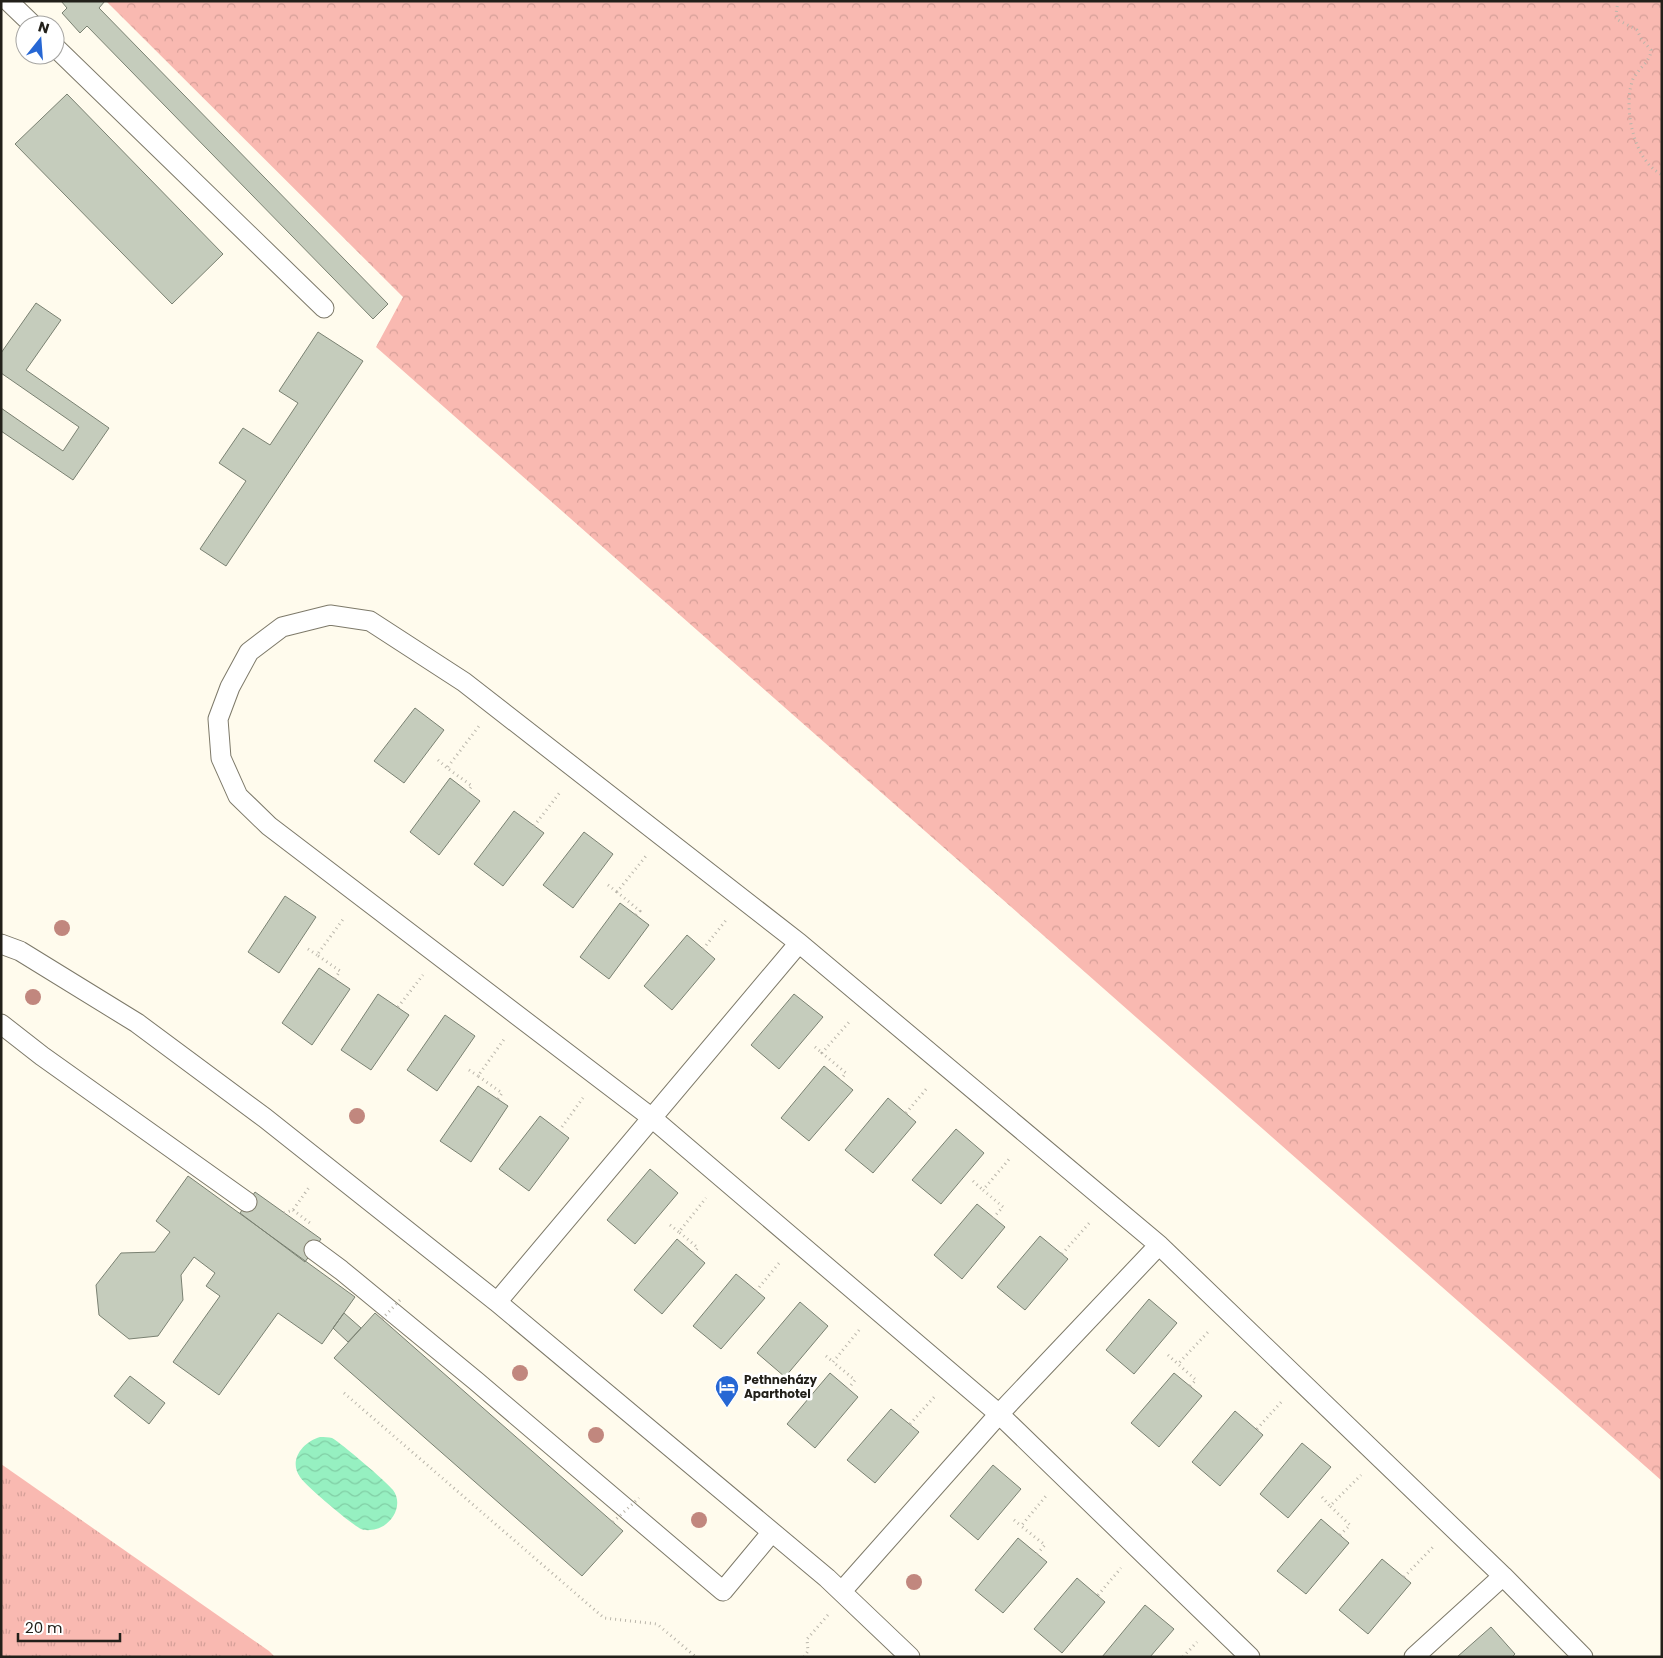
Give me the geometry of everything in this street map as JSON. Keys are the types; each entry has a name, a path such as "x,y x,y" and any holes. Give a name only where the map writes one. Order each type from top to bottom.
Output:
{"lane":[{"path":"8,1 23,15"},
{"path":"65,57 324,308"},
{"path":"1250,1657 998,1414 652,1118 269,826 238,796 220,758 218,719 230,687 249,652 282,627 330,615 370,621 464,682 799,943 1159,1245 1453,1527 1583,1657"},
{"path":"497,1302 799,943"},
{"path":"1,944 20,951 138,1023 326,1166 497,1302 772,1532 844,1593 910,1657"},
{"path":"1,1024 42,1056 247,1202"},
{"path":"844,1593 998,1414 1159,1245"},
{"path":"314,1250 468,1375 723,1591 772,1532"},
{"path":"1414,1657 1503,1576"}],"path":[{"path":"1618,1 1616,14 1618,20 1637,30 1642,40 1651,50 1650,58 1637,72 1632,83 1629,110 1637,143 1646,162 1662,175"},
{"path":"448,768 494,705"},
{"path":"438,760 472,786 468,792"},
{"path":"534,826 577,770"},
{"path":"617,892 662,836"},
{"path":"608,885 640,911 636,915"},
{"path":"317,955 360,895"},
{"path":"703,949 743,899"},
{"path":"308,949 340,971 335,978"},
{"path":"398,1007 438,955"},
{"path":"822,1053 868,1000"},
{"path":"478,1076 520,1017"},
{"path":"815,1047 846,1073 840,1080"},
{"path":"906,1113 946,1066"},
{"path":"469,1070 502,1093 498,1099"},
{"path":"559,1131 598,1078"},
{"path":"983,1190 1030,1136"},
{"path":"284,1213 293,1210 326,1166"},
{"path":"679,1232 722,1178"},
{"path":"973,1181 1002,1207 993,1218"},
{"path":"1062,1254 1108,1202"},
{"path":"670,1225 698,1248 693,1253"},
{"path":"756,1291 797,1242"},
{"path":"382,1319 401,1299"},
{"path":"832,1362 876,1309"},
{"path":"1178,1364 1228,1311"},
{"path":"1168,1355 1196,1380 1190,1386"},
{"path":"826,1356 855,1380 848,1389"},
{"path":"910,1424 953,1376"},
{"path":"1256,1429 1301,1381"},
{"path":"344,1393 604,1618 657,1624 696,1657"},
{"path":"1330,1506 1379,1457"},
{"path":"1021,1526 1063,1476"},
{"path":"1322,1497 1350,1525 1340,1535"},
{"path":"613,1522 639,1498"},
{"path":"1014,1520 1045,1545 1037,1554"},
{"path":"1404,1577 1453,1527"},
{"path":"1098,1595 1138,1549"},
{"path":"804,1657 808,1651 807,1639 844,1593"}],"green space":[{"path":"106,1 1662,1 1662,1481 376,347 403,297"},
{"path":"1,1464 269,1651 275,1657 1,1657"}],"water":[{"path":"320,1437 331,1438 337,1441 393,1490 396,1496 397,1508 395,1514 382,1527 367,1530 361,1529 329,1505 300,1477 296,1464 299,1452 308,1443"}],"building":[{"path":"61,1 105,1 99,8 388,304 373,319 87,26 80,33 62,13 67,8"},
{"path":"67,94 223,254 172,304 15,144"},
{"path":"36,303 61,320 26,370 109,428 73,480 1,431 1,408 63,451 79,427 1,373 1,353"},
{"path":"318,332 363,361 226,566 200,549 246,481 219,463 243,428 270,445 298,403 279,391"},
{"path":"415,708 444,730 404,783 374,761"},
{"path":"450,778 480,801 439,855 410,832"},
{"path":"514,811 544,833 503,886 474,864"},
{"path":"584,832 613,854 573,908 543,885"},
{"path":"285,896 316,917 279,973 248,952"},
{"path":"620,903 649,925 609,979 580,957"},
{"path":"687,935 715,959 672,1010 644,986"},
{"path":"319,968 350,989 312,1045 282,1023"},
{"path":"378,994 409,1015 371,1070 341,1050"},
{"path":"794,994 823,1017 779,1069 751,1045"},
{"path":"445,1015 475,1036 437,1091 407,1070"},
{"path":"824,1066 853,1090 809,1141 781,1118"},
{"path":"478,1086 508,1106 471,1162 440,1141"},
{"path":"888,1098 916,1122 873,1173 845,1150"},
{"path":"540,1116 569,1138 529,1191 499,1169"},
{"path":"956,1129 984,1153 941,1204 912,1180"},
{"path":"650,1169 678,1193 635,1244 607,1220"},
{"path":"188,1176 355,1297 322,1344 278,1313 219,1395 173,1362 220,1296 206,1286 215,1273 194,1257 181,1275 183,1300 158,1336 129,1339 99,1315 96,1285 121,1253 155,1252 170,1232 156,1221"},
{"path":"255,1192 321,1239 305,1262 240,1213"},
{"path":"977,1204 1005,1227 962,1279 934,1255"},
{"path":"1040,1236 1068,1259 1025,1310 997,1287"},
{"path":"677,1239 705,1263 662,1314 634,1290"},
{"path":"736,1274 765,1298 721,1349 693,1326"},
{"path":"1149,1299 1177,1323 1134,1374 1106,1350"},
{"path":"800,1302 828,1326 785,1377 757,1353"},
{"path":"344,1313 361,1328 348,1342 333,1328"},
{"path":"375,1313 623,1531 582,1576 334,1358"},
{"path":"830,1373 858,1397 815,1448 787,1424"},
{"path":"1174,1373 1202,1396 1159,1447 1131,1423"},
{"path":"130,1376 165,1403 149,1424 114,1396"},
{"path":"891,1409 919,1432 875,1483 847,1460"},
{"path":"1235,1411 1263,1435 1220,1486 1192,1462"},
{"path":"1302,1443 1331,1467 1288,1518 1260,1494"},
{"path":"993,1465 1021,1489 978,1540 950,1516"},
{"path":"1321,1519 1349,1543 1306,1594 1277,1571"},
{"path":"1018,1538 1047,1562 1003,1613 975,1590"},
{"path":"1382,1559 1411,1583 1368,1634 1339,1610"},
{"path":"1077,1578 1105,1602 1062,1653 1034,1629"},
{"path":"1145,1605 1174,1629 1150,1657 1102,1657"},
{"path":"1491,1627 1515,1654 1512,1657 1457,1657"}],"place":[{"name":"Pethneházy Aparthotel","path":"727,1408"}]}
